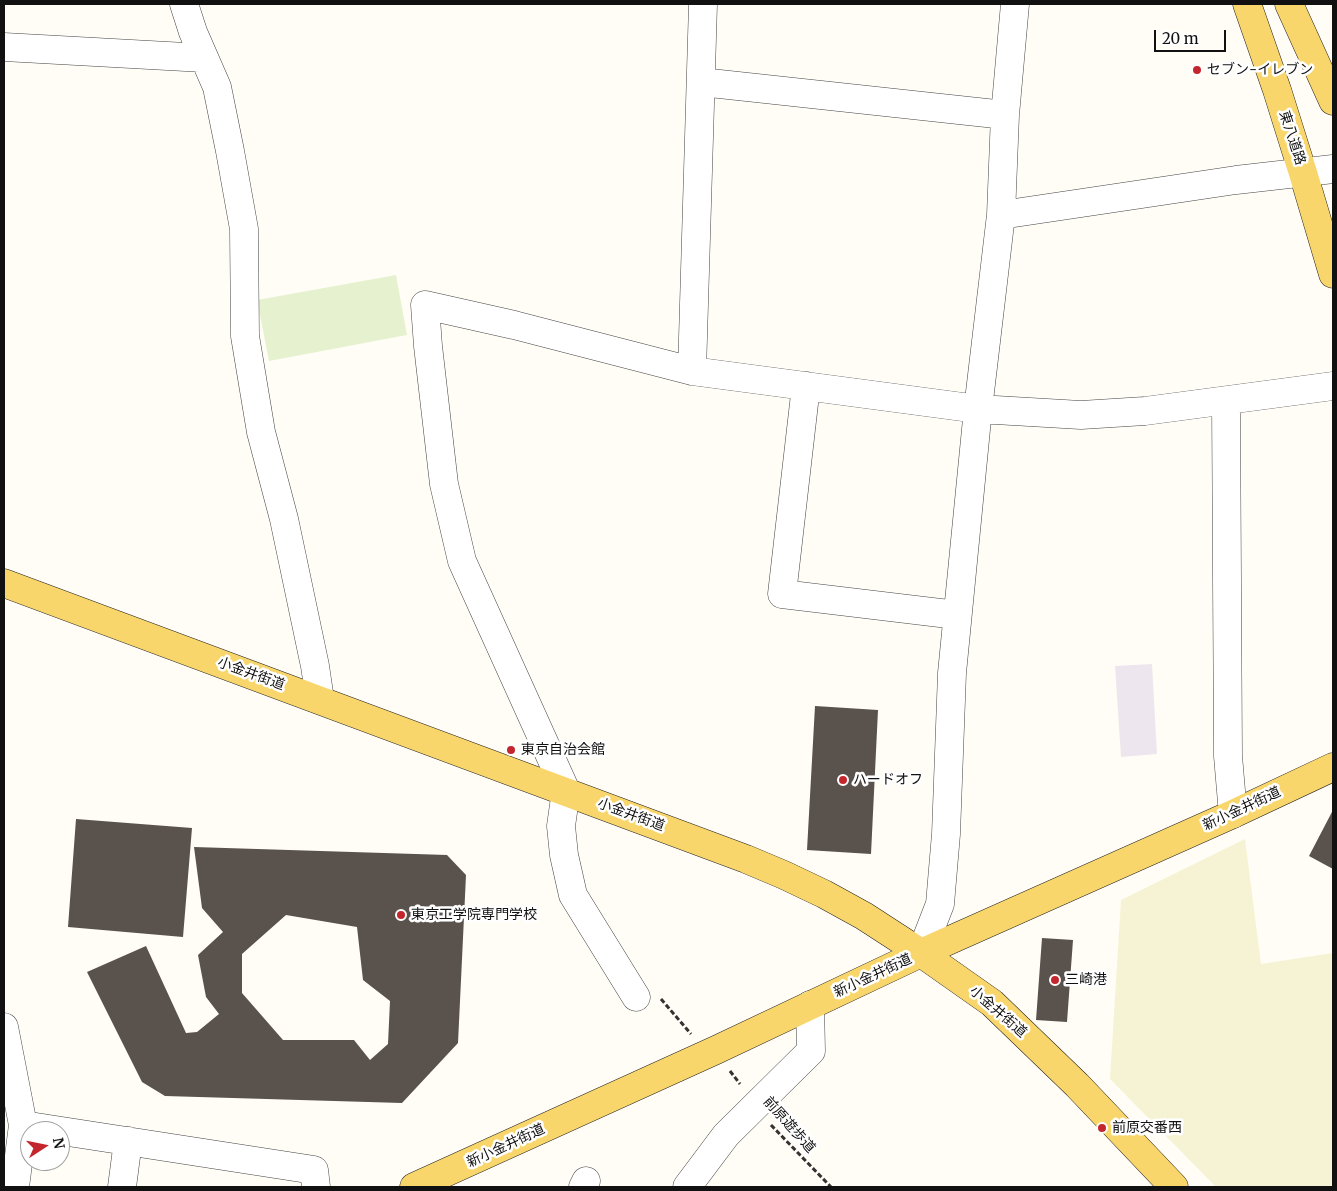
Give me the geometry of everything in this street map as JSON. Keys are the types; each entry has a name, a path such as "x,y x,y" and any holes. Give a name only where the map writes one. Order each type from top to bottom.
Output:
{"main road":[{"name":"東八道路","path":"1247,4 1277,90 1333,274"},
{"path":"1289,4 1333,101"},
{"name":"小金井街道","path":"4,583 746,858 824,894 864,916 992,1003 1077,1085 1174,1187"},
{"name":"新小金井街道","path":"414,1187 716,1050 921,953 1233,814 1333,767"}],"street":[{"path":"184,4 193,32 217,87 230,151 244,229 245,336 261,432 284,519 315,666 320,700"},
{"path":"692,371 703,4"},
{"path":"921,953 940,904 946,834 952,673 978,409 1001,215 1005,115 1015,4"},
{"path":"4,47 204,58"},
{"path":"701,82 1005,115"},
{"path":"1001,215 1236,180 1333,169"},
{"path":"636,997 573,895 564,855 561,826 566,791 462,561 444,484 425,305 514,325 692,371 978,409 1081,415 1145,411 1333,386"},
{"path":"806,386 782,594 957,615"},
{"path":"1226,401 1228,756 1233,814"},
{"path":"687,1187 726,1135 811,1051 810,1005"},
{"path":"4,1027 22,1121"},
{"path":"70,1132 314,1170 316,1187"},
{"path":"122,1187 128,1141"},
{"path":"15,1187 20,1148"}],"path":[{"name":"前原遊歩道","path":"733,1075 769,1124 831,1187"}],"shaded area":[{"path":"1152,664 1157,754 1121,757 1115,666"},
{"path":"1245,839 1261,964 1333,953 1333,1187 1216,1187 1110,1079 1121,900"}],"green space":[{"path":"396,275 407,335 269,361 257,300"}],"building":[{"name":"ハードオフ","path":"815,706 878,710 871,854 807,850"},
{"path":"1333,810 1333,869 1309,856"},
{"path":"76,819 192,828 183,937 68,927"},
{"path":"194,847 447,855 466,875 458,1043 402,1103 165,1096 142,1082 87,972 146,946 186,1033 197,1032 219,1014 206,997 198,955 223,932 202,908","holes":["286,915 357,927 363,980 390,1001 388,1044 370,1060 354,1040 283,1040 242,993 242,954"]},
{"name":"三崎港","path":"1042,938 1073,940 1067,1022 1036,1020"}],"place":[{"name":"セブン-イレブン","path":"1197,70"},
{"name":"東京自治会館","path":"511,750"},
{"name":"ハードオフ","path":"843,780"},
{"name":"東京工学院専門学校","path":"401,915"},
{"name":"三崎港","path":"1055,980"},
{"name":"前原交番西","path":"1102,1128"}]}
